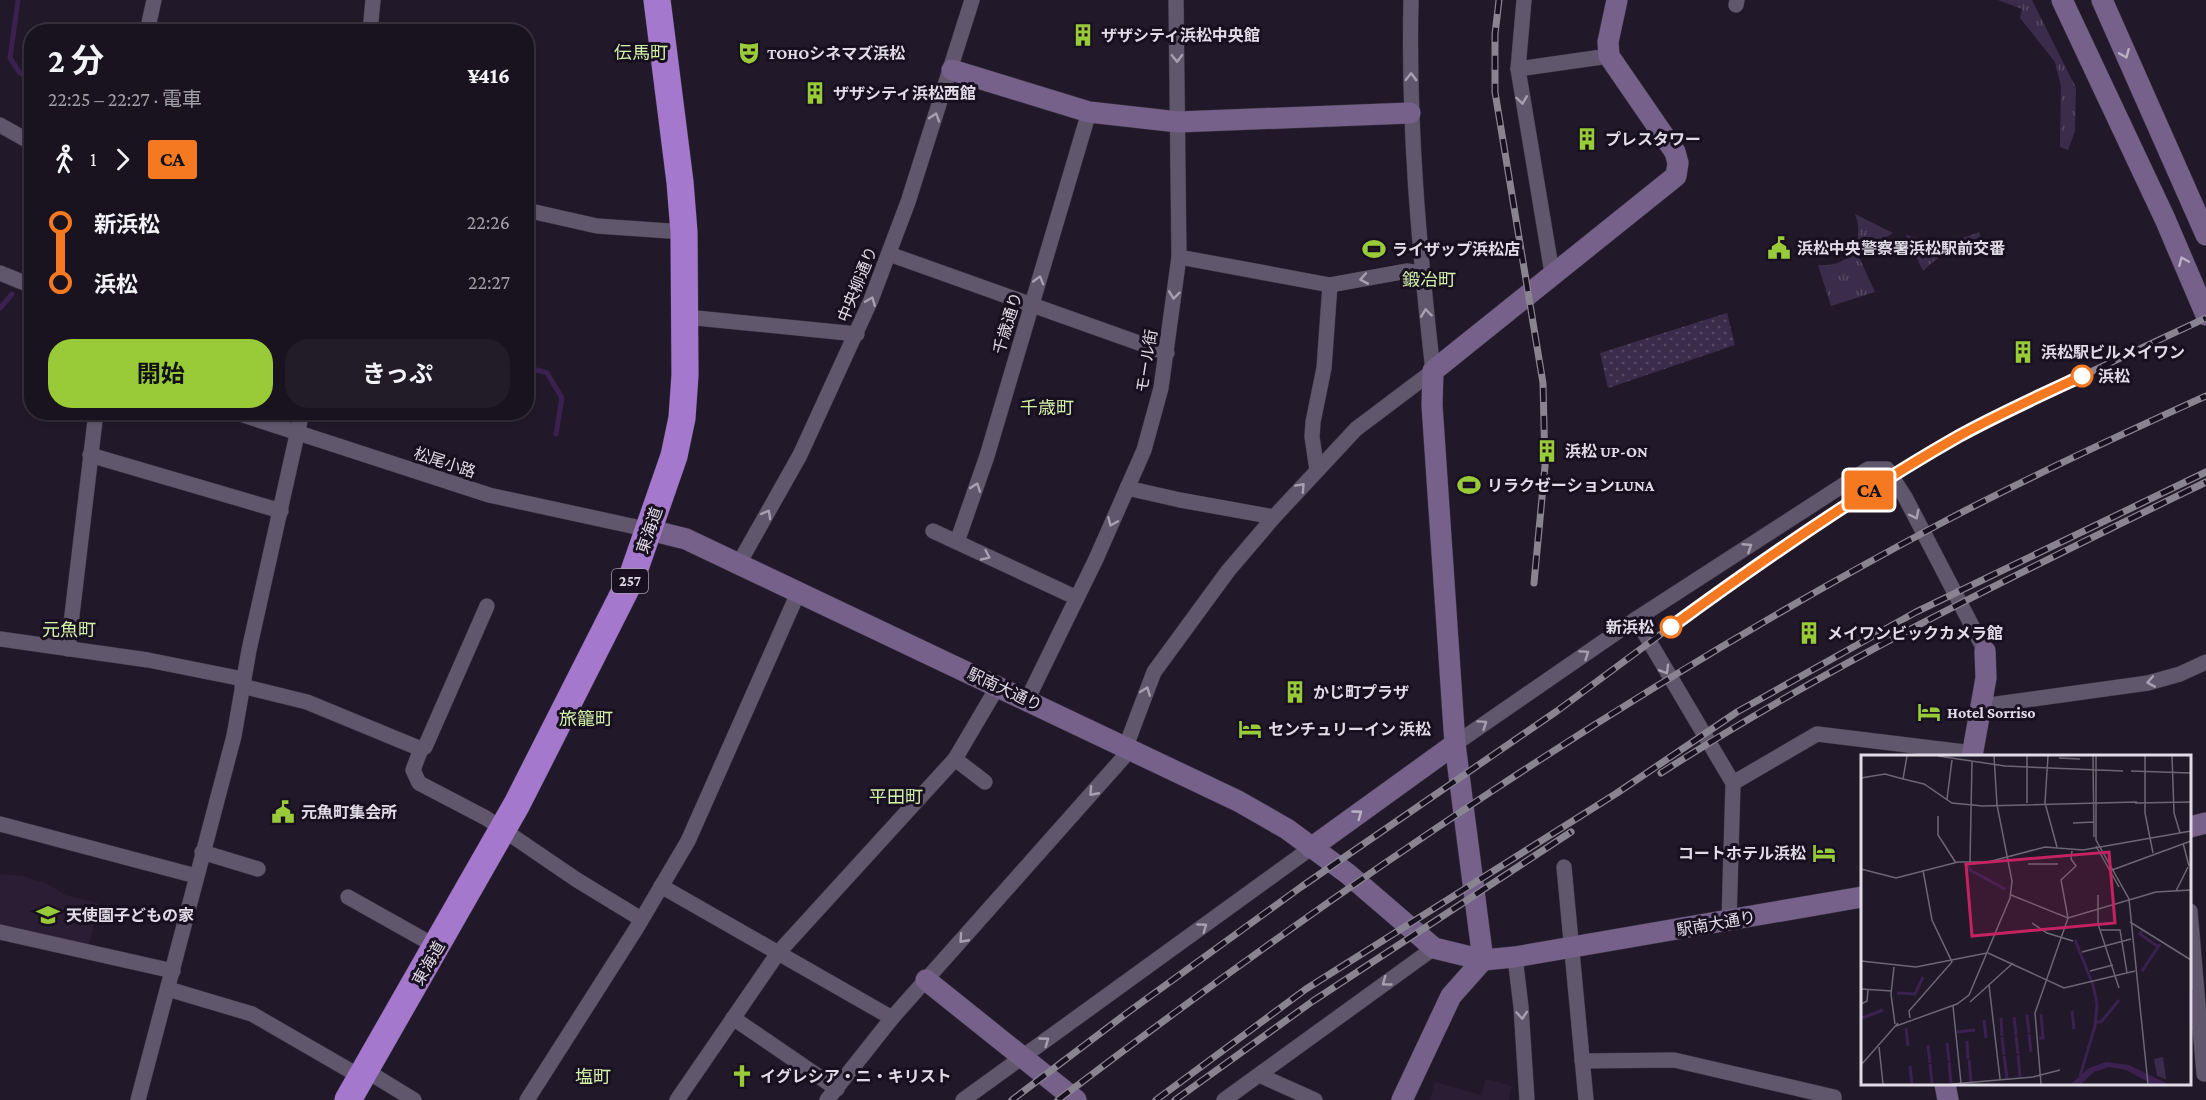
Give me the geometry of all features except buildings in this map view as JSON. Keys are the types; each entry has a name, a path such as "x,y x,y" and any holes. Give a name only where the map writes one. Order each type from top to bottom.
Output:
{"highway":[{"name":"東海道","path":"358,1083 504,830 632,577 650,530 679,435 686,317 684,232 680,182 657,0"}],"street":[{"path":"149,24 154,0"},
{"path":"371,24 374,0"},
{"name":"中央柳通り","path":"738,565 800,454 857,334 889,254 952,70 972,0"},
{"name":"モール街","path":"1027,700 1077,598 1144,450 1161,388 1179,257 1176,0"},
{"path":"1402,1100 1451,996 1483,960 1455,744 1431,405 1433,371 1422,273 1410,113 1412,0"},
{"path":"1524,0 1518,69 1552,273"},
{"path":"733,1018 832,1094 892,1018 1129,747 1154,672 1228,571 1317,470 1356,429 1433,371 1552,273 1676,176 1678,163 1675,152 1609,56 1608,42 1617,0"},
{"path":"2062,0 2165,219 2206,315"},
{"path":"2102,0 2206,235"},
{"path":"1518,69 1609,56"},
{"path":"952,70 1089,112 1178,122 1410,113"},
{"name":"千歳通り","path":"957,542 987,456 1089,112"},
{"path":"0,125 24,138"},
{"path":"534,212 597,226 684,232"},
{"path":"889,254 1031,307 1167,353"},
{"path":"1179,257 1330,285 1407,271 1422,273"},
{"path":"0,273 24,283"},
{"path":"1317,470 1312,437 1313,422 1324,368 1330,285"},
{"path":"686,317 857,334"},
{"path":"68,649 95,420"},
{"name":"松尾小路","path":"258,420 489,495 650,530"},
{"path":"138,1100 234,736 243,683 300,420"},
{"path":"90,455 281,512"},
{"path":"963,1100 1536,687 1636,619 1868,469 1887,469 1905,497 1985,651 1986,678 1972,755 1817,734 1733,783"},
{"path":"1127,488 1274,517"},
{"name":"駅南大通り","path":"650,530 686,539 1129,747 1238,801 1287,829 1348,874 1434,948 1483,960 1520,956 1861,897"},
{"path":"933,531 1077,598"},
{"path":"527,1100 688,841 798,593"},
{"path":"487,606 425,747 421,749 413,770 419,783 504,830 577,880 641,919"},
{"path":"1636,619 1733,783 1729,921"},
{"path":"0,639 148,660 243,683 308,702 421,749"},
{"path":"1982,706 2148,683 2180,675 2206,662"},
{"path":"677,1100 778,953 955,759 998,686"},
{"path":"955,759 985,782"},
{"path":"0,824 196,876"},
{"path":"2191,827 2206,824"},
{"path":"202,852 258,869"},
{"path":"1564,867 1586,1100"},
{"path":"661,885 892,1018"},
{"path":"348,897 437,947"},
{"path":"2191,920 2197,972 2200,1074"},
{"path":"0,932 173,971"},
{"path":"1224,1100 1434,948"},
{"path":"1520,956 1527,1100"},
{"path":"926,980 1076,1100"},
{"path":"168,989 252,1014 358,1083 414,1100"},
{"path":"1582,1061 1674,1060 1834,1097 1834,1100"},
{"path":"1259,1075 1315,1100"},
{"path":"1944,1085 1948,1100"}],"shaded area":[{"name":"天使園子どもの家","path":"0,874 23,876 48,884 65,895 98,903 89,946 0,927"},
{"path":"1486,1079 1512,1086 1509,1100 1430,1100 1435,1082 1481,1095"}],"green space":[{"path":"1998,0 2032,0 2076,88 2075,131 2068,150 2060,147 2061,86 2055,62 2020,18 2022,9"},
{"path":"1855,214 1893,233 1858,255 1875,292 1831,306 1818,265 1839,262 1853,252 1858,235"},
{"path":"1979,232 1983,245 1940,257 1923,271 1906,235 1924,240 1943,241"},
{"path":"1727,313 1735,345 1608,388 1600,353"}],"waterway":[{"path":"18,0 10,58 20,73 24,75"},
{"path":"0,308 12,294"},
{"path":"534,369 547,373 562,398 556,434"}],"railway":[{"path":"1499,0 1495,34 1495,92 1543,383 1545,466 1534,583"},
{"path":"1012,1100 1127,1013 1301,887 1557,711 1730,583 1872,488 2005,412 2206,318"},
{"path":"1058,1100 1164,1020 1381,866 1492,791 1717,649 1949,519 2109,440 2206,396"},
{"path":"1156,1100 1306,989 1617,793 1737,712 1916,612 2206,472"},
{"path":"1661,773 1726,732 1861,656 1998,584 2206,482"},
{"path":"1175,1100 1313,1001 1571,832"}],"train":[{"name":"CA","path":"1671,627 1746,572 1872,488 1961,435 2082,376"}],"place":[{"name":"ザザシティ浜松中央館","path":"1083,35"},
{"name":"TOHOシネマズ浜松","path":"749,53"},
{"name":"ザザシティ浜松西館","path":"815,93"},
{"name":"プレスタワー","path":"1587,139"},
{"name":"浜松中央警察署浜松駅前交番","path":"1779,248"},
{"name":"ライザップ浜松店","path":"1374,249"},
{"name":"浜松駅ビルメイワン","path":"2023,352"},
{"name":"浜松","path":"2082,376"},
{"name":"浜松 UP-ON","path":"1547,451"},
{"name":"リラクゼーションLUNA","path":"1469,485"},
{"name":"新浜松","path":"1671,627"},
{"name":"メイワンビックカメラ館","path":"1809,633"},
{"name":"かじ町プラザ","path":"1295,692"},
{"name":"Hotel Sorriso","path":"1929,712"},
{"name":"センチュリーイン 浜松","path":"1250,729"},
{"name":"元魚町集会所","path":"283,812"},
{"name":"コートホテル浜松","path":"1824,853"},
{"name":"天使園子どもの家","path":"48,915"},
{"name":"イグレシア・ニ・キリスト","path":"742,1076"}],"district":[{"name":"伝馬町","path":"641,53"},
{"name":"鍛冶町","path":"1429,280"},
{"name":"千歳町","path":"1047,408"},
{"name":"元魚町","path":"69,630"},
{"name":"旅籠町","path":"586,719"},
{"name":"平田町","path":"896,797"},
{"name":"塩町","path":"593,1077"}]}
